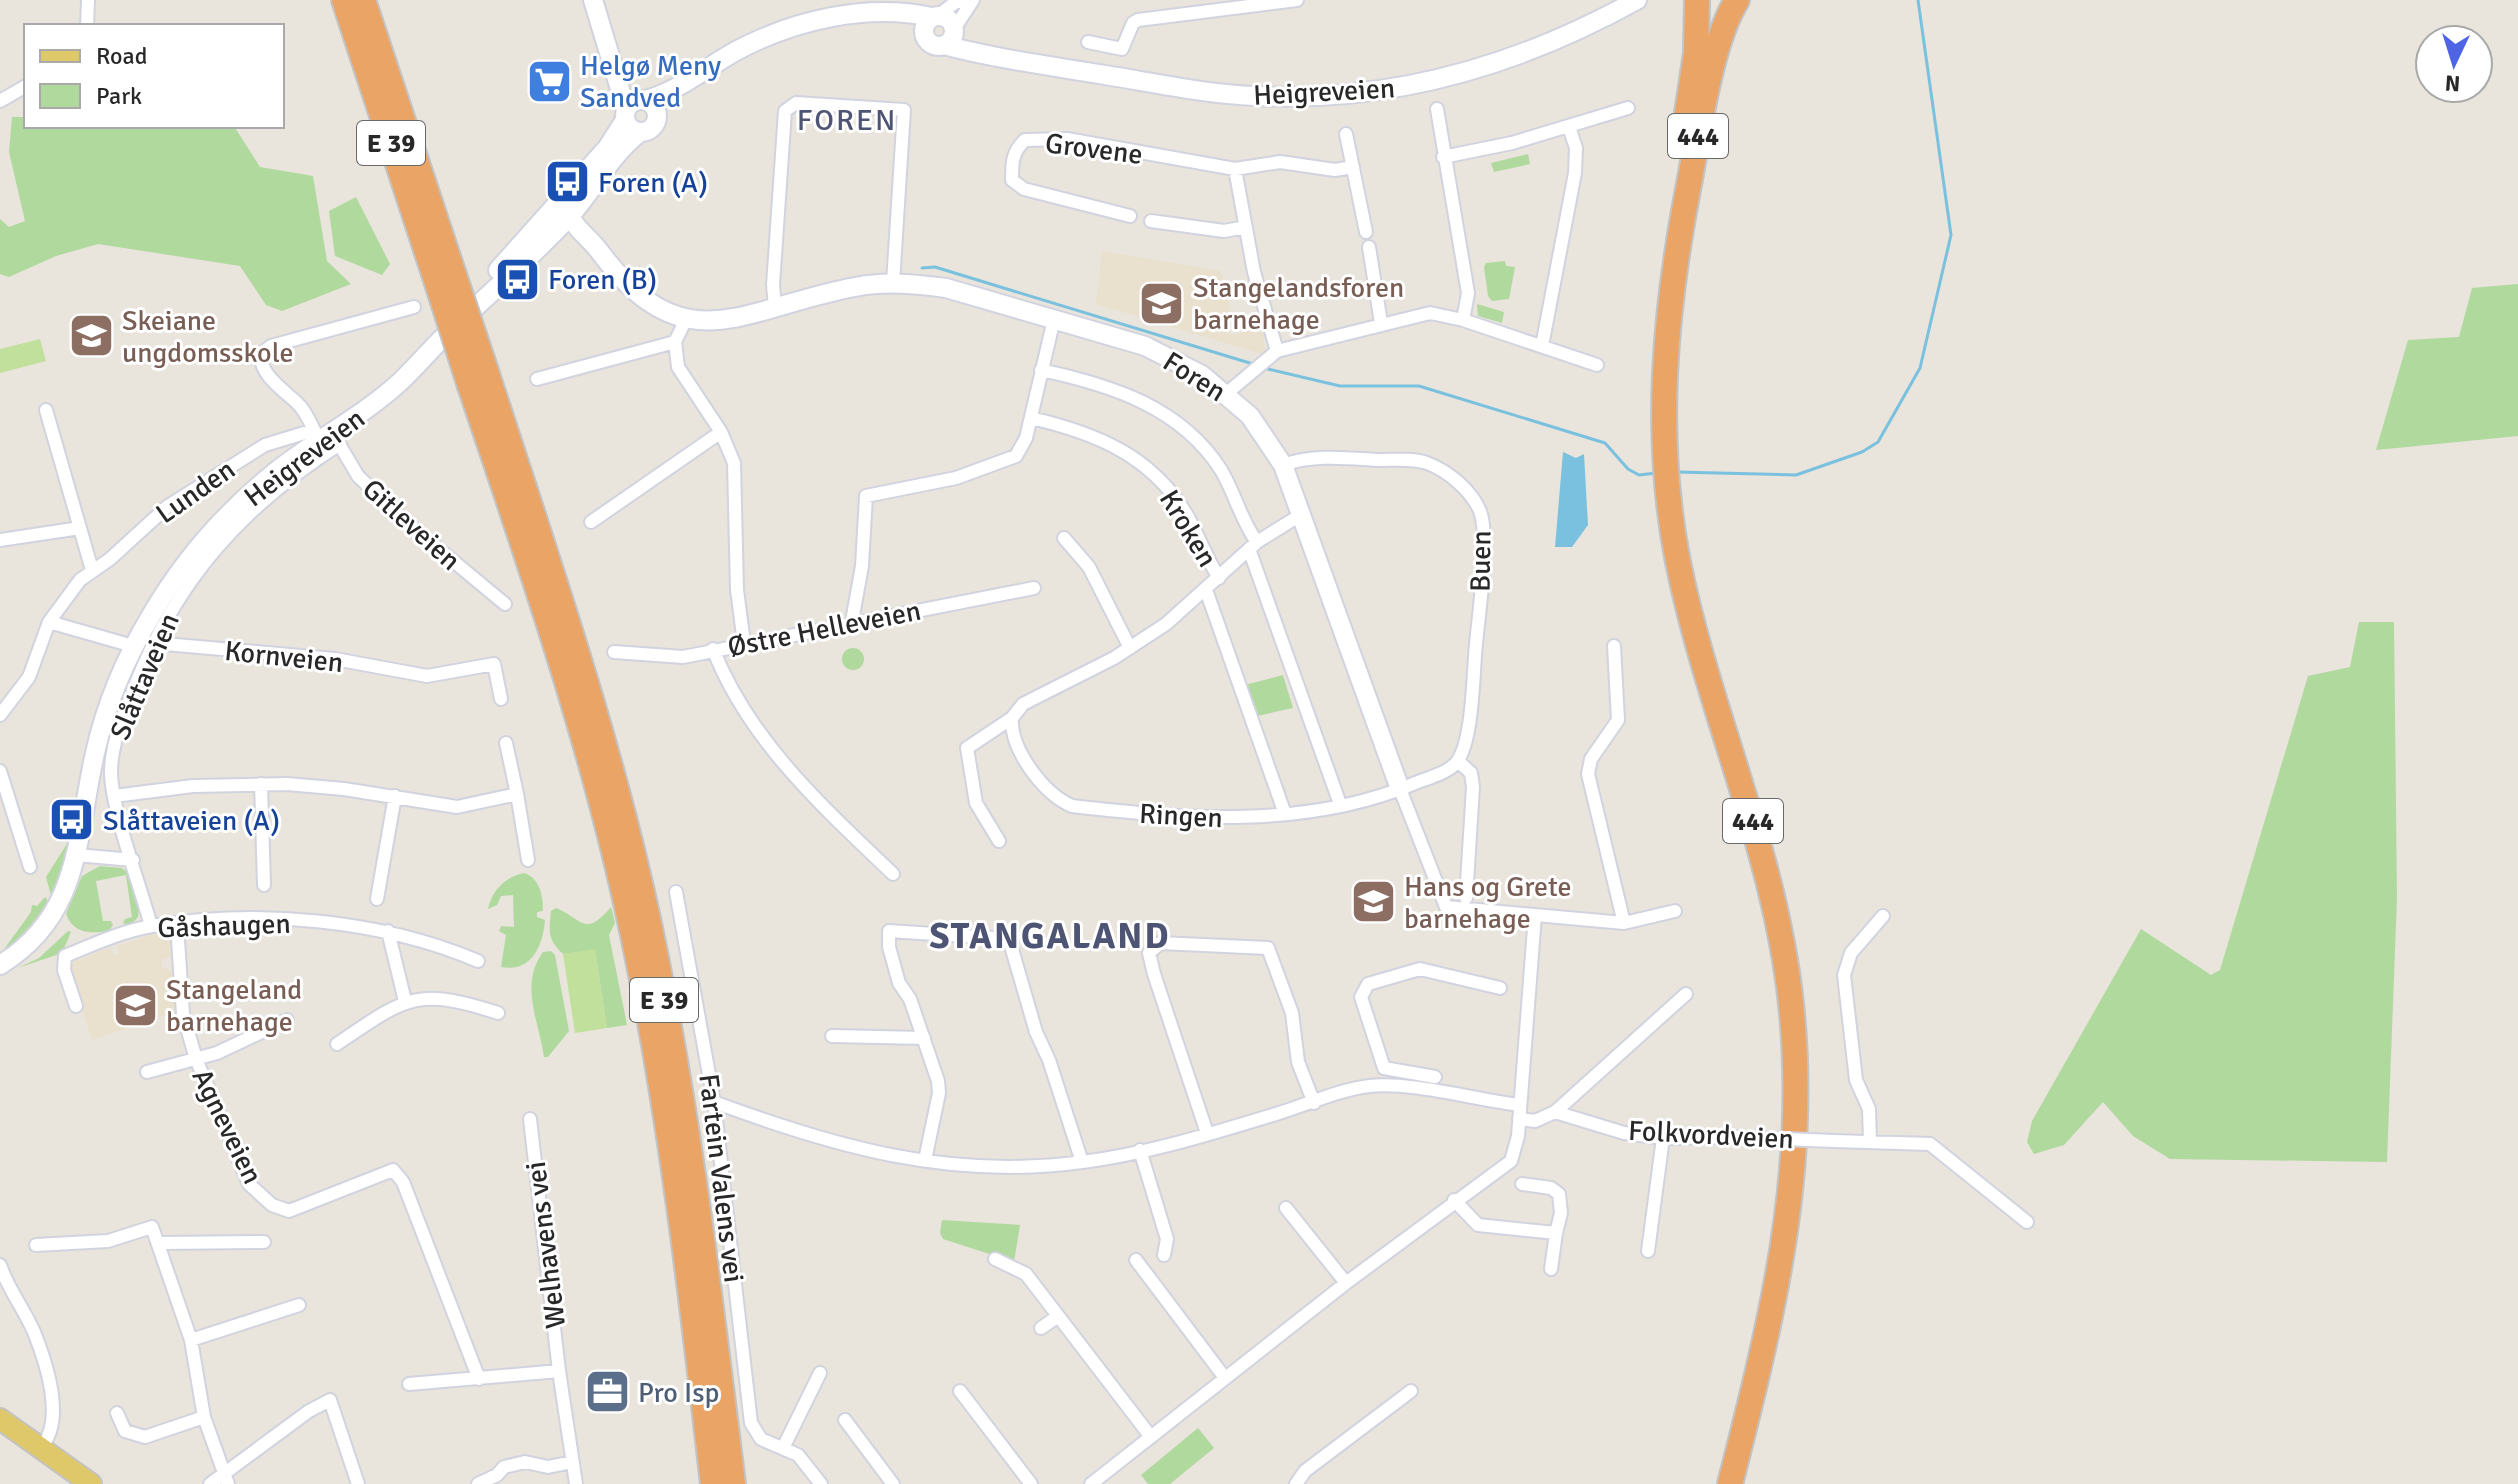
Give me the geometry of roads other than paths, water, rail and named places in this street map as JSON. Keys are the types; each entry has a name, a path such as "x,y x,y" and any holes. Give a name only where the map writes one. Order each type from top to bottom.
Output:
{"highway":[{"name":"E 39","path":"344,0 445,279 602,738 651,931 675,1054 699,1213 733,1484"},
{"name":"E 39","path":"363,0 445,279"},
{"name":"444","path":"1697,0 1696,53 1652,320 1663,516 1672,602 1760,903 1780,1030 1781,1145 1770,1245 1714,1484"},
{"name":"444","path":"1657,436 1665,339 1678,243 1712,78 1727,21 1737,0"},
{"name":"E 39","path":"478,378 585,744 632,932 658,1059 679,1201 713,1484"},
{"name":"444","path":"1663,516 1767,866 1782,934 1795,1051 1796,1133 1785,1248 1771,1323 1730,1484"}],"main road":[{"path":"593,0 606,44 634,107 630,128 639,133 653,128 658,115 654,106 634,107"},
{"name":"Heigreveien","path":"951,35 998,56 1228,94 1347,94 1433,81 1496,64 1559,40 1637,0"},
{"name":"Heigreveien","path":"570,207 634,107 736,51 787,29 833,17 908,12 948,19 951,35"},
{"name":"Heigreveien","path":"881,14 907,23 932,45 951,35"},
{"path":"924,35 924,27 934,16"},
{"name":"Heigreveien","path":"658,115 707,69"},
{"name":"Heigreveien","path":"0,965 35,938 53,917 66,890 102,725 133,646 181,570 219,524 274,472 336,438 388,392 639,133"},
{"name":"Foren","path":"570,207 618,279 662,311 686,319 722,320 859,286 893,283 946,288 1173,358 1227,393 1250,416 1283,465 1400,789"},
{"path":"0,1419 42,1446 91,1484"}],"street":[{"path":"87,24 88,0"},
{"path":"934,16 956,2 971,0"},
{"path":"951,35 971,0"},
{"path":"1088,42 1122,49 1133,23 1138,20 1230,4 1297,0"},
{"path":"0,101 24,87"},
{"path":"775,307 773,285 785,111 796,103 904,110 893,283"},
{"path":"1443,157 1569,127 1628,108"},
{"path":"1437,109 1468,293 1463,320"},
{"path":"1542,346 1575,173 1576,148 1569,127"},
{"path":"1346,134 1366,232"},
{"name":"Grovene","path":"1130,216 1024,189 1012,180 1012,159 1017,148 1025,140 1067,139 1235,169 1280,162 1335,170 1353,167"},
{"path":"1235,169 1277,351"},
{"path":"1102,226 1104,211"},
{"path":"1151,221 1224,231 1246,227"},
{"path":"1369,247 1381,323"},
{"name":"Lunden","path":"0,715 29,677 49,622 66,594 92,570 110,559 168,506 232,464 265,445 314,430 303,409 268,375 260,362 261,354 271,346 414,307"},
{"path":"1227,393 1277,351 1430,313 1463,320 1597,365"},
{"path":"686,319 675,342 678,367 721,432 734,463 737,590 744,643"},
{"path":"852,621 862,566 866,496 956,478 1016,456 1023,446 1031,418 1054,319"},
{"path":"537,379 675,342"},
{"name":"Foren","path":"1041,370 1128,395 1185,428 1202,444 1220,470 1253,546 1340,804"},
{"path":"46,410 92,570"},
{"name":"Kroken","path":"1031,418 1107,441 1149,468 1171,490 1219,578"},
{"path":"591,522 721,432"},
{"name":"Gitleveien","path":"336,438 366,484 505,604"},
{"name":"Slåttaveien","path":"151,926 114,796 111,766 117,734 153,643 176,601 229,534 280,485 336,438"},
{"name":"Buen","path":"1283,465 1313,457 1426,463 1450,475 1468,493 1480,512 1483,548 1474,669 1466,743 1458,761"},
{"path":"999,841 976,803 967,748 1012,718 1023,704 1130,648 1206,590 1253,546 1302,514"},
{"path":"0,540 80,528"},
{"path":"1064,538 1089,567 1130,648"},
{"name":"Østre Helleveien","path":"614,652 670,659 852,621 1034,588"},
{"name":"Kroken","path":"1206,590 1285,814"},
{"path":"49,622 133,646"},
{"name":"Kornveien","path":"153,643 335,659 414,675 494,664 501,699"},
{"path":"1614,646 1618,720 1591,759 1588,774 1624,923"},
{"path":"713,649 721,668 778,760 893,874"},
{"name":"Ringen","path":"1012,718 1014,741 1048,791 1072,806 1166,817 1232,819 1285,814 1400,789"},
{"path":"506,743 528,860"},
{"path":"1400,789 1448,769 1458,761 1471,773 1473,787 1466,898"},
{"path":"0,771 30,867"},
{"path":"114,796 168,788 261,784 395,796 457,807 517,794"},
{"path":"261,784 264,885"},
{"name":"Foren","path":"1400,789 1446,907 1535,915"},
{"path":"377,899 395,796"},
{"path":"76,855 133,860"},
{"name":"Fartein Valens vei","path":"676,892 714,1102 751,1423 761,1439 784,1446 807,1463 821,1484"},
{"path":"1091,1484 1346,1283 1454,1200 1511,1161 1520,1112 1535,915 1624,923 1675,911"},
{"path":"1870,1142 1869,1109 1856,1080 1844,975 1851,953 1883,916"},
{"name":"Gåshaugen","path":"76,1006 64,970 65,956 151,926 265,919 388,931 431,941 478,961"},
{"name":"Agneveien","path":"177,925 183,1014 196,1059 249,1184 282,1211 298,1210 393,1170 403,1182 479,1379"},
{"path":"388,931 405,1001"},
{"path":"925,1160 939,1093 910,999 899,983 889,947 889,931 1009,939 1036,1032 1049,1060 1082,1162"},
{"path":"1207,1133 1154,974 1149,953 1160,943 1268,948 1292,1013 1298,1062 1314,1103"},
{"path":"1435,1077 1384,1068 1361,997 1364,988 1427,969 1500,988"},
{"path":"1555,1112 1686,994"},
{"path":"337,1044 405,1001 434,998 461,1001 498,1013"},
{"path":"147,1072 196,1059 287,1020"},
{"path":"832,1036 924,1038"},
{"name":"Folkvordveien","path":"714,1102 800,1134 925,1160 1012,1167 1082,1162 1140,1150 1356,1089 1388,1086 1520,1112 1535,1121 1555,1112 1624,1133 1663,1138 1739,1137 1930,1144 2027,1222"},
{"name":"Welhavens vei","path":"530,1119 559,1371 576,1484"},
{"path":"1648,1251 1663,1138"},
{"path":"1140,1150 1167,1239 1164,1255"},
{"path":"1522,1184 1551,1188 1559,1194 1561,1213 1551,1269"},
{"path":"1454,1200 1478,1225 1556,1233"},
{"path":"1286,1208 1346,1283"},
{"path":"36,1245 108,1241 152,1227 191,1340 204,1417 226,1478"},
{"path":"160,1243 264,1242"},
{"path":"995,1259 1026,1274 1151,1437"},
{"path":"1136,1260 1225,1378"},
{"path":"0,1265 34,1332 49,1377 52,1421 50,1436 42,1446"},
{"path":"191,1340 299,1305"},
{"path":"1041,1328 1057,1317"},
{"path":"409,1384 559,1371"},
{"path":"784,1446 820,1373"},
{"path":"960,1391 1031,1484"},
{"path":"1296,1484 1305,1471 1411,1391"},
{"path":"210,1484 226,1478 330,1400 358,1484"},
{"path":"117,1413 125,1431 136,1437 154,1435 204,1417"},
{"path":"845,1420 893,1484"},
{"path":"478,1484 497,1475 504,1467 525,1462 548,1467 572,1462"}],"water":[{"path":"1563,452 1576,458 1584,454 1588,525 1572,547 1555,547"}],"waterway":[{"path":"1676,472 1796,475 1862,452 1878,442 1920,368 1951,235 1918,0"},
{"path":"922,268 935,267 1253,364"},
{"path":"1264,368 1340,386 1419,386 1605,443 1628,469 1639,475 1656,473"}],"place":[{"name":"Helgø Meny Sandved","path":"549,81"},
{"name":"Foren (A)","path":"567,182"},
{"name":"Foren (B)","path":"517,279"},
{"name":"Stangelandsforen barnehage","path":"1162,303"},
{"name":"Skeiane ungdomsskole","path":"91,336"},
{"name":"Slåttaveien (A)","path":"72,820"},
{"name":"Hans og Grete barnehage","path":"1373,902"},
{"name":"Stangeland barnehage","path":"135,1005"},
{"name":"Pro Isp","path":"607,1392"}],"district":[{"name":"FOREN","path":"847,120"},
{"name":"STANGALAND","path":"1050,935"}]}
